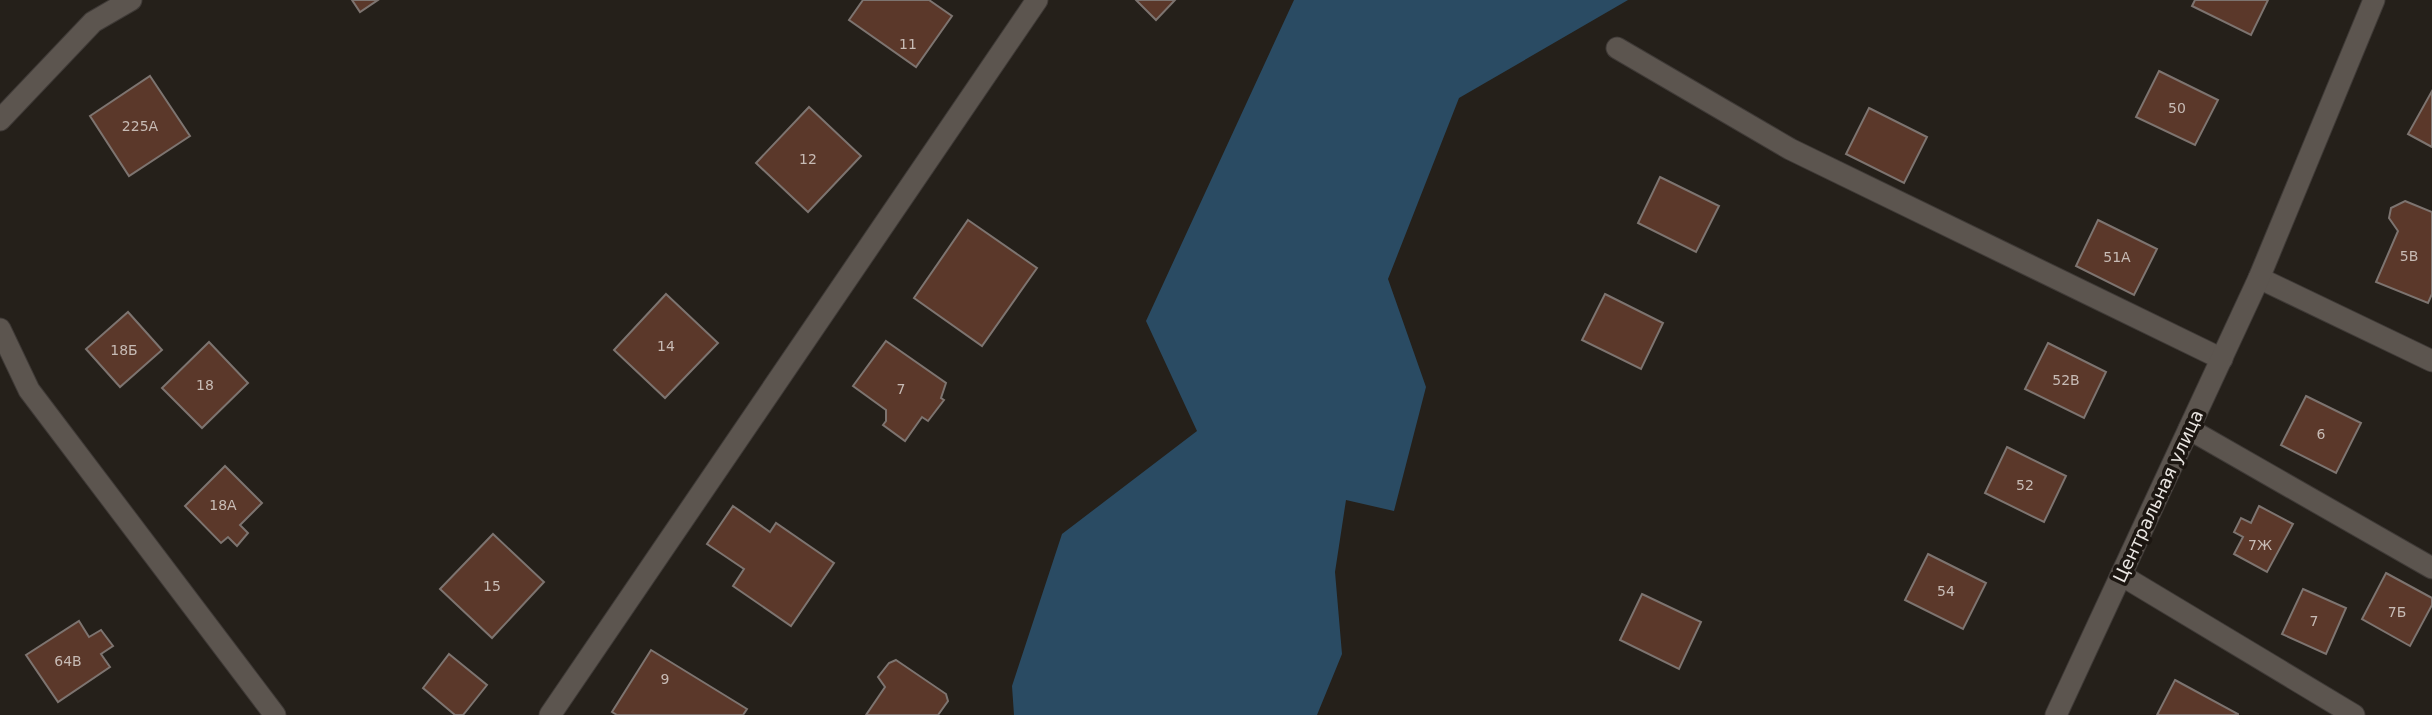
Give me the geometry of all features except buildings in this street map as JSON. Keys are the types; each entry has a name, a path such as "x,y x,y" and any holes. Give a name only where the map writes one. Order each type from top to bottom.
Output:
{"street":[{"path":"0,120 93,22 131,0"},
{"path":"550,715 1037,0"},
{"name":"Центральная улица","path":"2056,715 2259,278 2374,0"},
{"path":"1617,48 1790,149 2221,359"},
{"path":"2259,278 2432,361"},
{"path":"0,329 29,390 275,715"},
{"path":"2189,429 2432,568"},
{"path":"2121,575 2354,715"}],"water":[{"path":"1294,0 1628,0 1459,98 1388,279 1426,387 1394,511 1346,500 1335,572 1342,654 1317,715 1014,715 1012,686 1062,534 1197,431 1146,321"}]}
